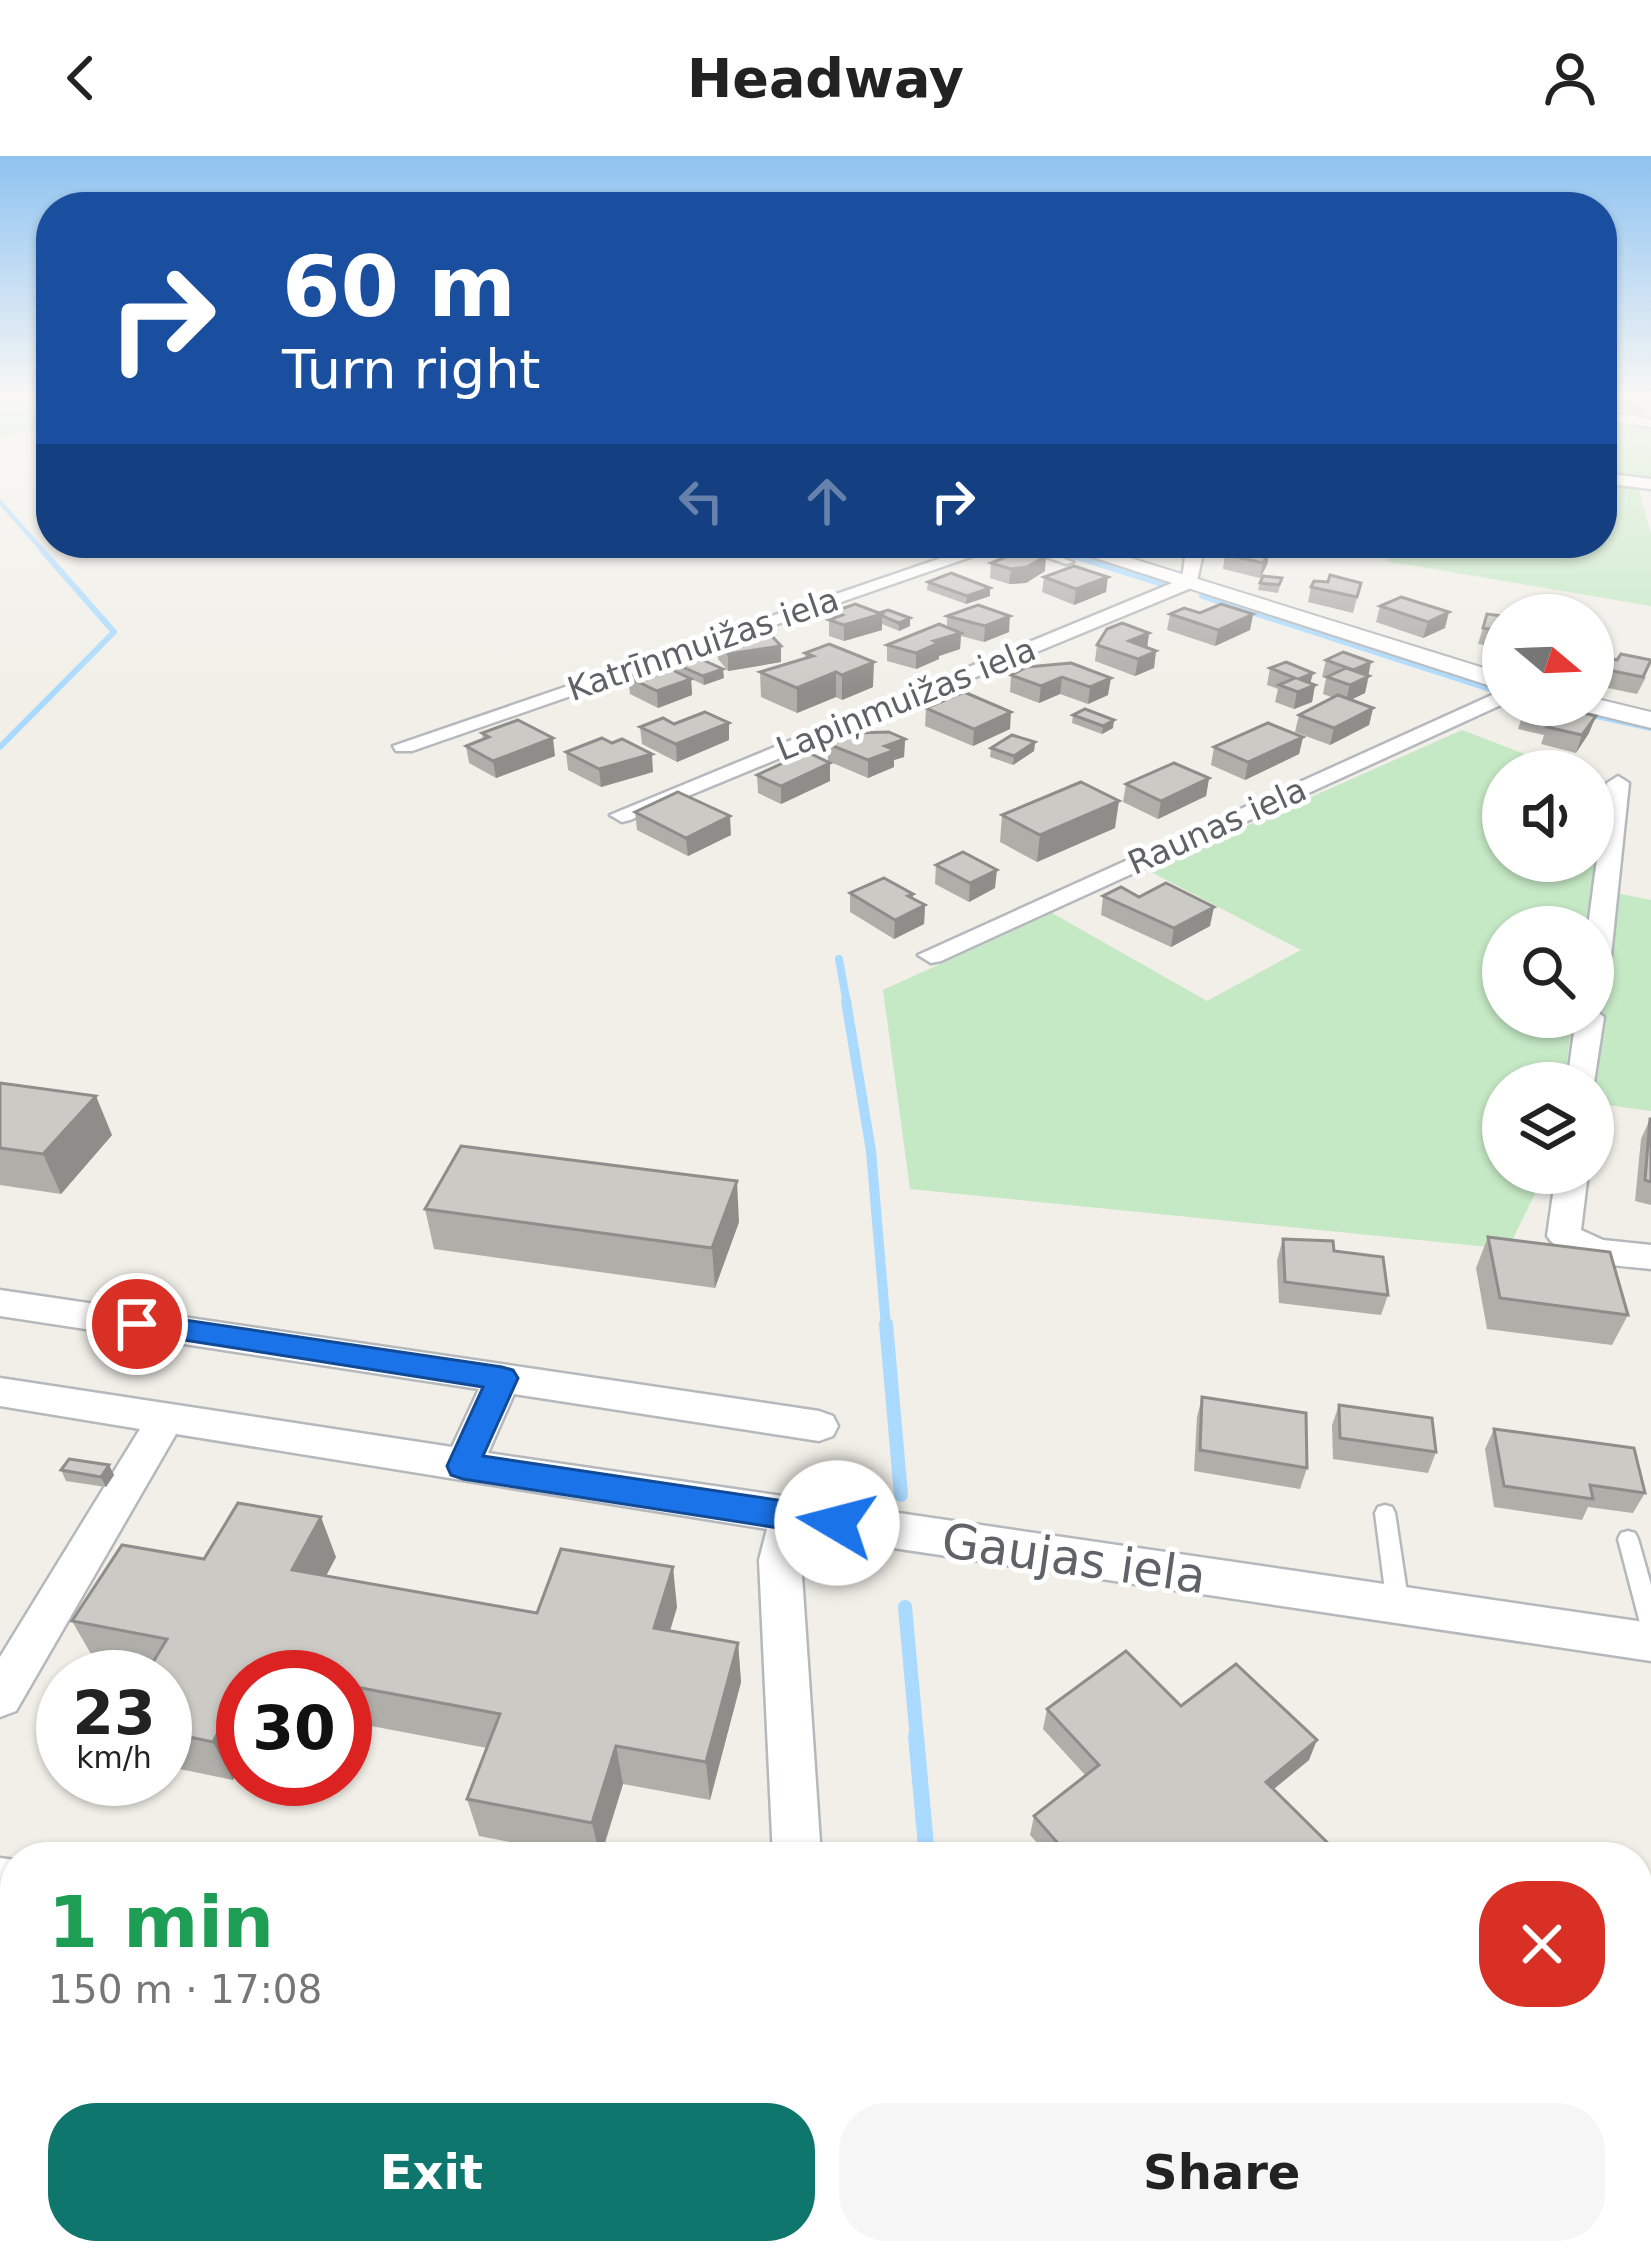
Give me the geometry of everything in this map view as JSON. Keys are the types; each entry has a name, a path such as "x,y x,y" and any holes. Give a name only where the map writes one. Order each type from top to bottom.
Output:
{"street":[{"name":"Katrīnmuižas iela","path":"404,746 957,558"},
{"path":"1090,558 1190,582 1482,675"},
{"path":"1190,582 1194,558"},
{"name":"Lapiņmuižas iela","path":"622,815 1190,582"},
{"name":"Raunas iela","path":"931,956 1482,706"},
{"path":"1614,711 1651,720"},
{"path":"1603,906 1618,783"},
{"path":"1569,1194 1564,1236 1597,1251 1651,1257"},
{"path":"0,1303 819,1426"},
{"path":"463,1466 502,1378"},
{"name":"Gaujas iela","path":"0,1392 790,1516 1651,1642"},
{"path":"0,1697 166,1418"},
{"path":"790,1516 780,1560 795,1842"}],"lane":[{"path":"1385,1513 1398,1606"},
{"path":"1628,1539 1651,1623"}],"green space":[{"path":"1617,494 1640,494 1651,534 1651,606 1614,600 1614,594 1580,594 1385,561 1617,558"},
{"path":"1462,730 1514,750 1482,750 1482,882 1592,882 1589,906 1482,906 1482,1038 1570,1038 1567,1062 1482,1062 1482,1194 1535,1194 1508,1249 910,1189 883,990 1052,913 1207,1001 1301,950 1147,870"},
{"path":"1616,893 1651,900 1651,1111 1614,1106 1614,1062 1593,1062 1596,1038 1614,1038"}],"building":[{"path":"1003,558 1043,558 1011,569 991,563"},
{"path":"1074,566 1108,577 1076,589 1044,577"},
{"path":"951,573 990,588 967,596 928,582"},
{"path":"1330,575 1361,583 1357,597 1311,587 1314,581 1328,582"},
{"path":"1263,576 1282,578 1279,585 1260,583"},
{"path":"1401,597 1449,612 1428,622 1380,606"},
{"path":"855,604 882,614 844,625 829,620 842,615 833,612"},
{"path":"1221,604 1253,614 1218,630 1170,614 1184,608 1200,613"},
{"path":"978,605 1010,616 985,626 947,616"},
{"path":"888,610 910,618 899,623 879,613"},
{"path":"1122,623 1149,633 1129,641 1156,651 1138,659 1097,645 1107,629"},
{"path":"939,624 961,633 934,641 939,643 916,653 887,645"},
{"path":"770,634 781,646 728,654 717,643"},
{"path":"829,644 874,662 797,688 760,672 813,656 805,653"},
{"path":"1343,652 1371,662 1353,670 1326,660"},
{"path":"1621,654 1651,660 1643,677 1614,671"},
{"path":"696,657 723,669 703,676 676,664"},
{"path":"1286,662 1313,673 1299,679 1315,685 1298,692 1279,685 1295,678 1270,668"},
{"path":"1071,663 1111,678 1090,687 1062,677 1041,686 1011,675 1027,667"},
{"path":"662,665 691,679 657,691 628,677"},
{"path":"1346,668 1369,676 1350,685 1327,677"},
{"path":"964,692 1011,712 974,729 926,708"},
{"path":"1338,695 1373,708 1334,728 1299,715"},
{"path":"1085,709 1114,720 1103,726 1073,715"},
{"path":"705,712 729,723 676,744 640,727 663,718 674,724"},
{"path":"518,720 553,738 493,761 466,746 489,737 482,733"},
{"path":"1268,723 1303,737 1248,762 1214,747"},
{"path":"1548,726 1589,726 1582,735"},
{"path":"889,732 905,739 885,746 895,750 868,760 828,744 855,733"},
{"path":"1012,735 1035,742 1014,756 991,748"},
{"path":"602,738 612,743 622,739 652,754 599,769 566,752"},
{"path":"807,752 830,763 781,786 757,775"},
{"path":"1174,763 1209,778 1161,801 1126,784"},
{"path":"1081,782 1119,801 1040,835 1002,815"},
{"path":"678,792 730,816 686,838 635,812"},
{"path":"963,852 997,870 970,883 936,865"},
{"path":"884,878 925,905 895,920 850,893"},
{"path":"1166,883 1214,907 1174,928 1103,896 1121,887 1139,897"},
{"path":"0,1083 96,1096 43,1154 0,1148"},
{"path":"1651,1119 1651,1182 1645,1180"},
{"path":"461,1146 737,1181 712,1248 425,1209"},
{"path":"1488,1237 1610,1252 1628,1315 1500,1298"},
{"path":"1283,1239 1333,1241 1334,1251 1383,1257 1388,1295 1285,1282"},
{"path":"1202,1397 1306,1413 1307,1468 1200,1450"},
{"path":"1339,1405 1432,1418 1436,1452 1340,1438"},
{"path":"1494,1429 1634,1448 1645,1493 1590,1485 1593,1499 1504,1486"},
{"path":"69,1459 109,1465 101,1477 61,1470"},
{"path":"238,1503 321,1517 292,1570 537,1613 561,1549 673,1567 654,1628 738,1643 706,1762 616,1746 592,1823 467,1799 500,1714 372,1690 372,1650 216,1650 216,1736 213,1742 192,1738 192,1650 160,1650 167,1639 72,1621 122,1545 204,1559"},
{"path":"1126,1651 1181,1706 1236,1664 1317,1740 1266,1782 1327,1842 1057,1842 1034,1816 1099,1765 1047,1709"}],"waterway":[{"path":"0,502 36,543"},
{"path":"0,747 114,632 49,558"},
{"path":"1079,558 1162,584"},
{"path":"1202,596 1482,686"},
{"path":"1614,720 1651,728"},
{"path":"839,959 847,1004"},
{"path":"846,1001 871,1151 886,1327"},
{"path":"886,1324 901,1495"},
{"path":"905,1607 917,1739"},
{"path":"916,1736 926,1842"}],"route":[{"path":"137,1324 502,1378 463,1466 837,1523"}]}
